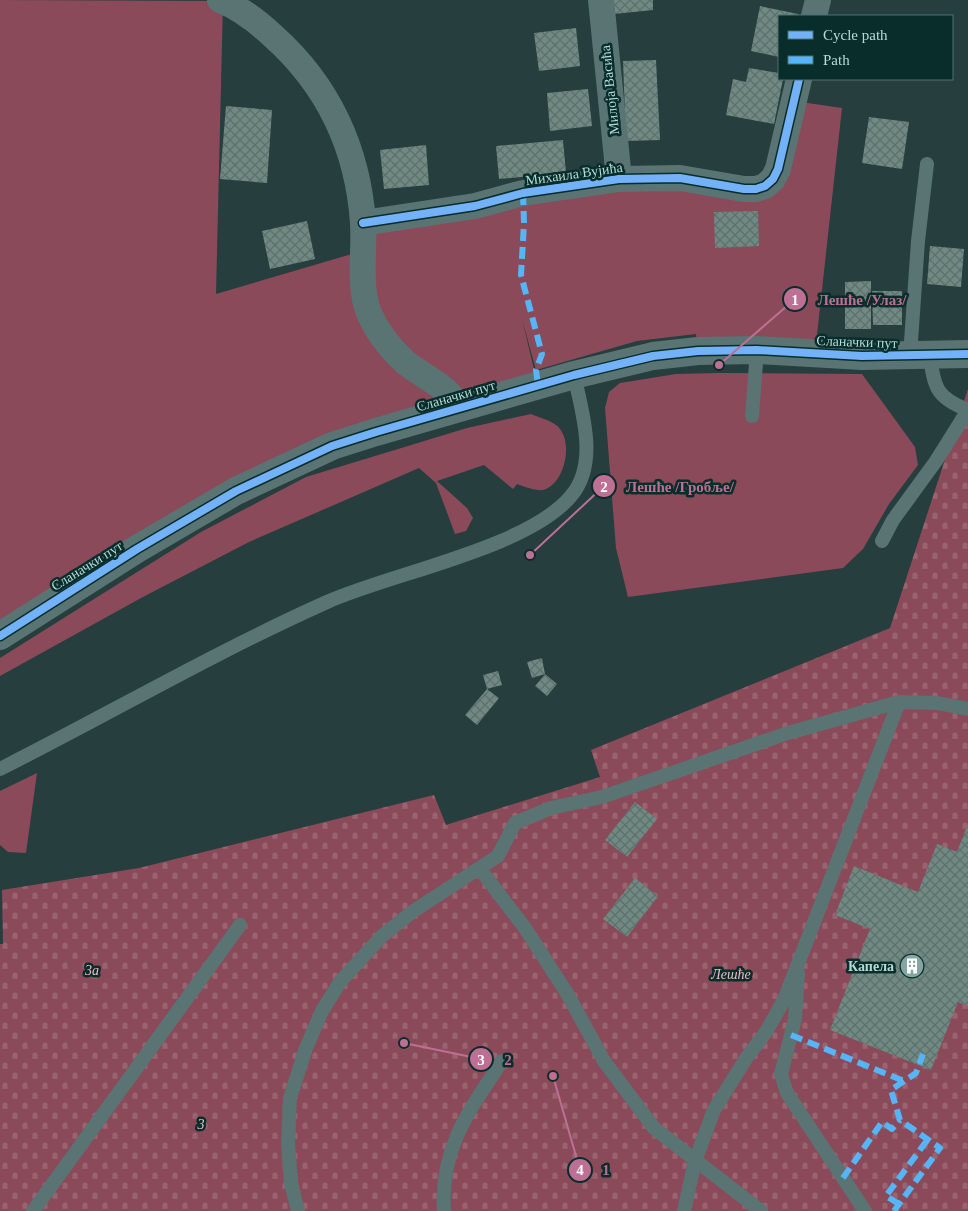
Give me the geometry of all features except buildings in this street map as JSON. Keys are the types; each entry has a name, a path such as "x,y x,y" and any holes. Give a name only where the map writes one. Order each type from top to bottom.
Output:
{"street":[{"path":"220,0 263,27 288,50 318,85 343,131 356,170 363,223 364,291 369,312 381,336 405,362 453,398 458,408"},
{"name":"Милоја Васића","path":"601,0 619,179"},
{"path":"814,15 818,0"},
{"name":"Михаила Вујића","path":"363,223 475,206 523,193 619,179 680,178 744,190 765,186 773,179 778,168 799,80"},
{"name":"Сланачки пут","path":"0,636 171,529 244,487 332,446 458,408 574,375 653,356 698,351 758,350 862,356 968,354"}],"lane":[{"path":"882,541 893,520 936,461 968,410 949,402 936,386 920,356 918,241 927,164"},
{"path":"752,416 758,350"},
{"path":"0,769 201,662 269,629 337,598 500,541 556,512 572,496 584,472 586,450 574,375"},
{"path":"298,1211 291,1183 288,1143 290,1098 306,1048 322,1010 340,982 382,936 412,912 498,856 515,823 551,808 602,797 788,733 899,702 937,703 968,709"},
{"path":"684,1211 695,1161 714,1110 746,1057 766,1032 784,1000 899,702"},
{"path":"480,869 526,928 568,995 604,1061 654,1128 761,1211"},
{"path":"33,1211 240,925"},
{"path":"799,959 795,1019 780,1074 787,1093 865,1211"},
{"path":"444,1211 448,1160 460,1125 502,1061"}],"green space":[{"path":"0,0 223,1 216,294 362,251 363,223 574,185 775,193 794,101 842,108 815,353 698,351 696,334 637,341 536,370 522,319 538,386 332,446 0,636"},
{"path":"676,374 862,374 915,447 918,465 889,504 863,549 843,568 628,597 616,548 605,408 609,392 620,383"},
{"name":"Лешће","path":"968,389 968,1211 0,1211 0,944 3,944 2,890 139,868 434,795 446,825 600,777 591,750 890,628"},
{"path":"531,414 553,423 562,432 565,440 565,461 557,480 543,490 517,484 513,489 484,465 437,481 467,508 473,518 466,531 455,534 436,483 419,468 249,542 141,598 0,676 0,658 201,532 306,477 467,428"},
{"path":"37,773 26,853 8,852 0,845 0,791"}],"marked path":[{"path":"523,193 524,223 521,275 542,354 536,370 538,386"},
{"path":"791,1035 904,1081"},
{"path":"894,1211 940,1148 900,1120 891,1090 916,1073 923,1054"},
{"path":"843,1178 882,1122 892,1129 900,1120"},
{"path":"899,1204 886,1196 928,1139"}],"cycle path":[{"path":"363,223 475,206 523,193 619,179 680,178 744,189 756,189 765,186 773,179 778,169 799,80"},
{"path":"0,636 137,549 236,491 332,446 376,432 574,375 653,356 698,351 757,350 862,356 968,354"}],"place":[{"name":"Лешће /Улаз/","path":"719,365"},
{"name":"Лешће /Гробље/","path":"530,555"},
{"name":"Капела","path":"912,966"},
{"name":"2","path":"404,1043"},
{"name":"1","path":"553,1076"}],"park label":[{"name":"3a","path":"92,970"},
{"name":"3","path":"202,1124"}]}
